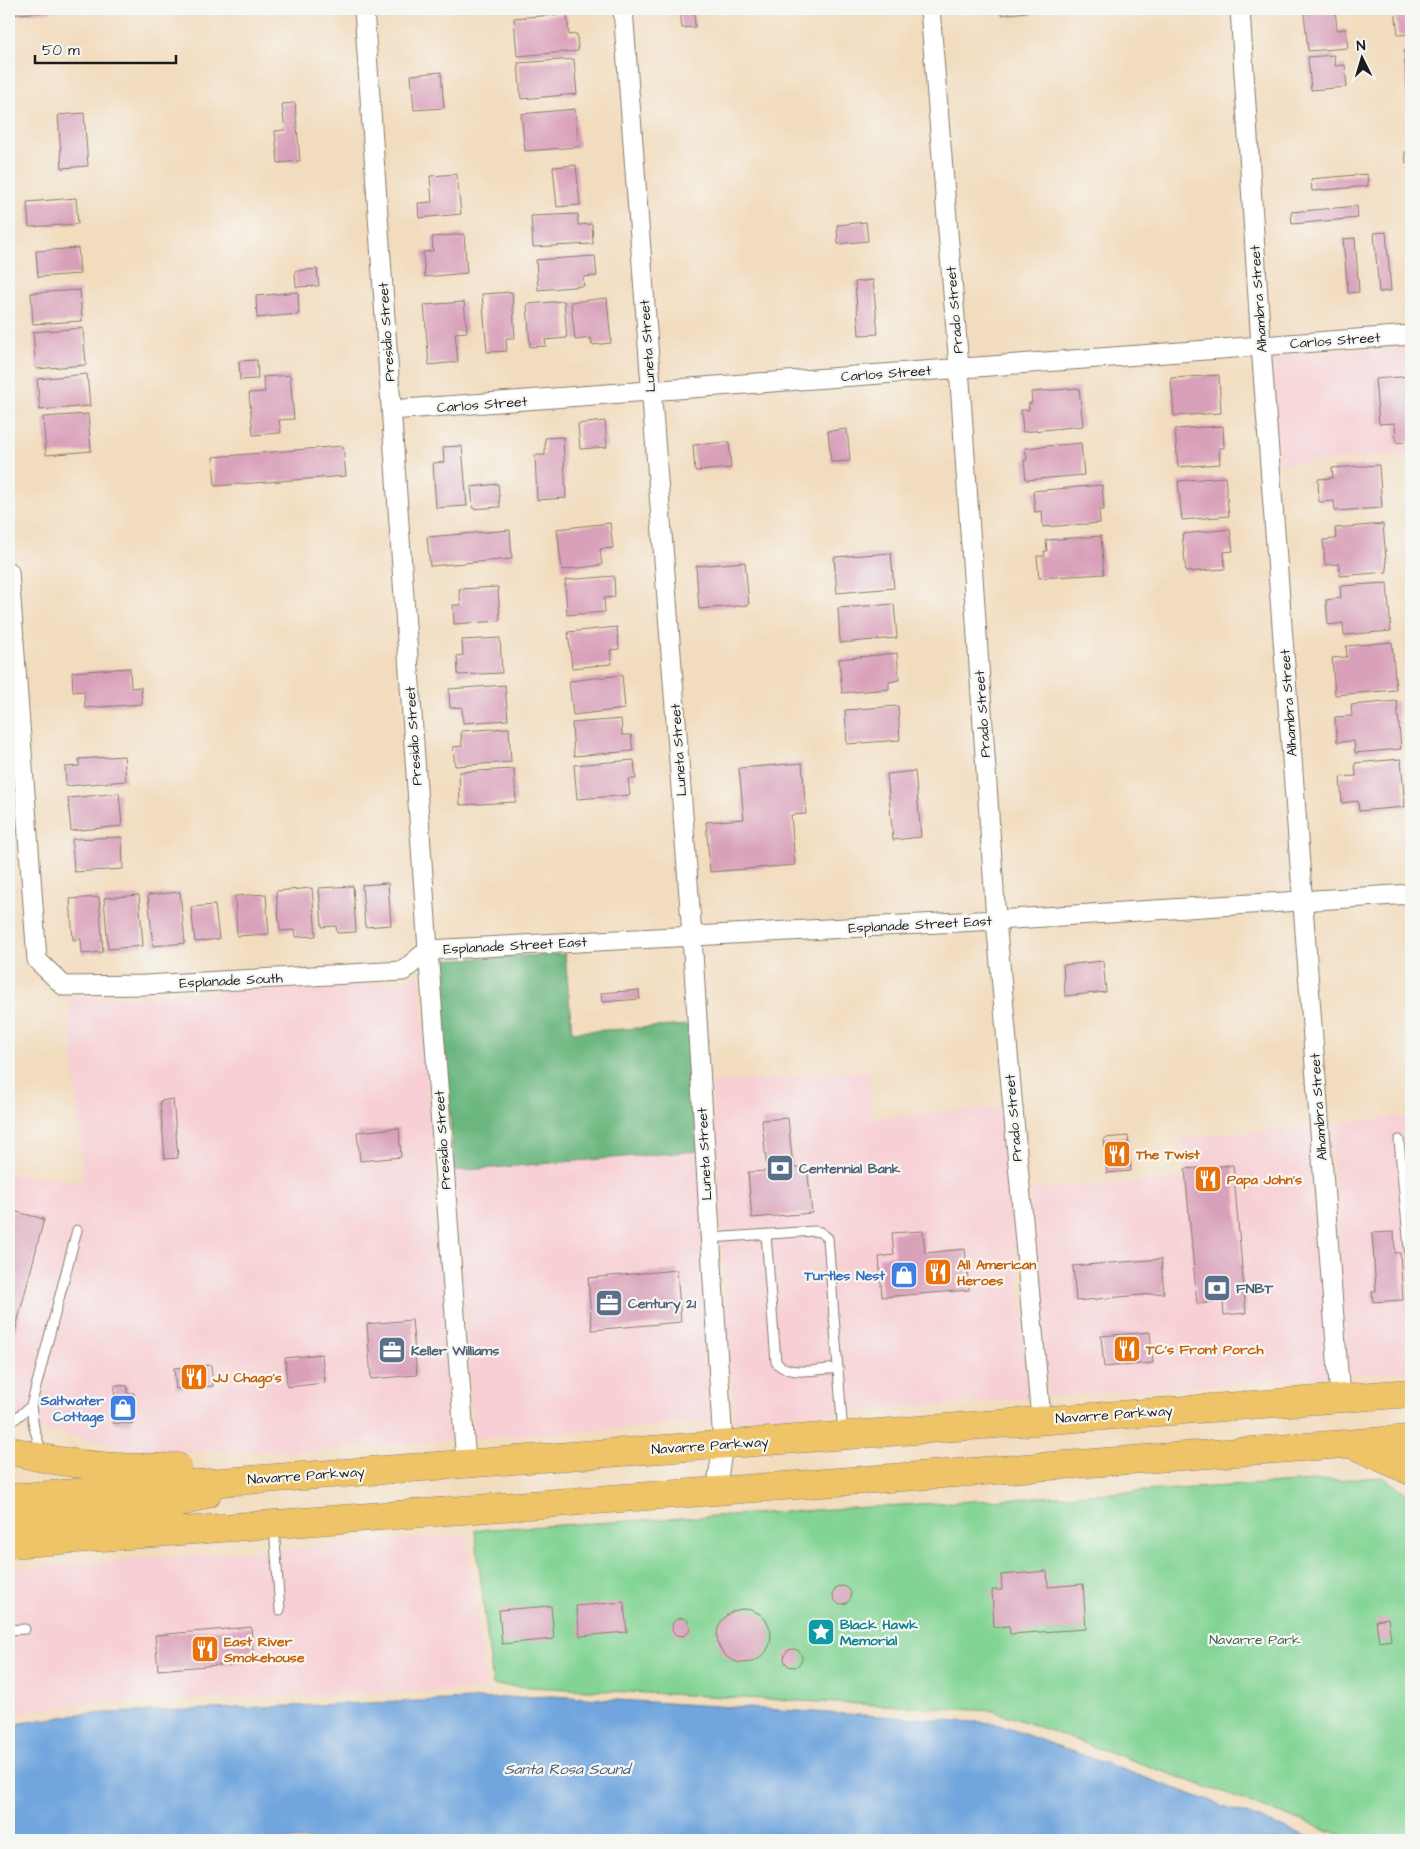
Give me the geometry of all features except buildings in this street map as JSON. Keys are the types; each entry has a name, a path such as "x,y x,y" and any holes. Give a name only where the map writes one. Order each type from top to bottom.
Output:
{"highway":[{"name":"Navarre Parkway","path":"9,1498 1411,1393"},
{"path":"9,1544 1411,1439"},
{"path":"1353,1444 1411,1471"},
{"path":"9,1450 74,1464 123,1469 147,1469 412,1449 466,1463"},
{"path":"9,1520 161,1509 248,1480"}],"street":[{"name":"Presidio Street","path":"364,9 428,950 466,1463"},
{"name":"Luneta Street","path":"623,9 650,392 692,936 722,1445 716,1492"},
{"name":"Prado Street","path":"930,9 959,368 996,920 1041,1420"},
{"name":"Alhambra Street","path":"1240,9 1261,346 1340,1398"},
{"name":"Carlos Street","path":"391,410 1411,335"},
{"name":"Esplanade South","path":"9,572 37,960 64,986 145,985 403,971 428,950"},
{"name":"Esplanade Street East","path":"428,950 996,920 1411,894"}],"lane":[{"path":"1398,1140 1411,1269"},
{"path":"44,1459 34,1428 31,1406 77,1230"},
{"path":"709,1238 814,1231 820,1232 828,1238 843,1435"},
{"path":"766,1234 776,1362 781,1368 789,1371 838,1368"},
{"path":"9,1424 31,1406"},
{"path":"274,1524 280,1610"},
{"path":"9,1630 25,1629"}],"shaded area":[{"path":"1411,346 1411,454 1279,465 1271,356"},
{"path":"420,970 455,1440 301,1452 139,1450 9,1422 9,1174 83,1181 68,998 145,996 403,982 409,980"},
{"path":"868,1071 873,1118 1003,1107 1029,1398 734,1420 711,1083"},
{"path":"1411,1116 1411,1370 1348,1375 1329,1124"},
{"path":"1310,1126 1329,1376 1048,1397 1029,1190 1186,1178 1182,1138"},
{"path":"697,1151 715,1421 474,1439 454,1171"},
{"path":"467,1535 486,1689 80,1704 9,1715 9,1569"}],"green space":[{"path":"565,954 572,1032 688,1025 697,1151 454,1171 439,960"},
{"name":"Navarre Park","path":"1383,1477 1411,1497 1411,1840 1355,1840 994,1711 493,1685 475,1530"}],"water":[{"name":"Santa Rosa Sound","path":"552,1696 994,1723 1318,1840 9,1840 9,1725 80,1714"}],"place":[{"name":"The Twist","path":"1117,1154"},
{"name":"Centennial Bank","path":"780,1168"},
{"name":"Papa John's","path":"1208,1179"},
{"name":"All American Heroes","path":"938,1272"},
{"name":"Turtles Nest","path":"904,1275"},
{"name":"FNBT","path":"1217,1288"},
{"name":"Century 21","path":"609,1303"},
{"name":"TC's Front Porch","path":"1127,1349"},
{"name":"Keller Williams","path":"392,1350"},
{"name":"JJ Chago's","path":"194,1377"},
{"name":"Saltwater Cottage","path":"123,1408"},
{"name":"Black Hawk Memorial","path":"821,1632"},
{"name":"East River Smokehouse","path":"205,1649"}]}
